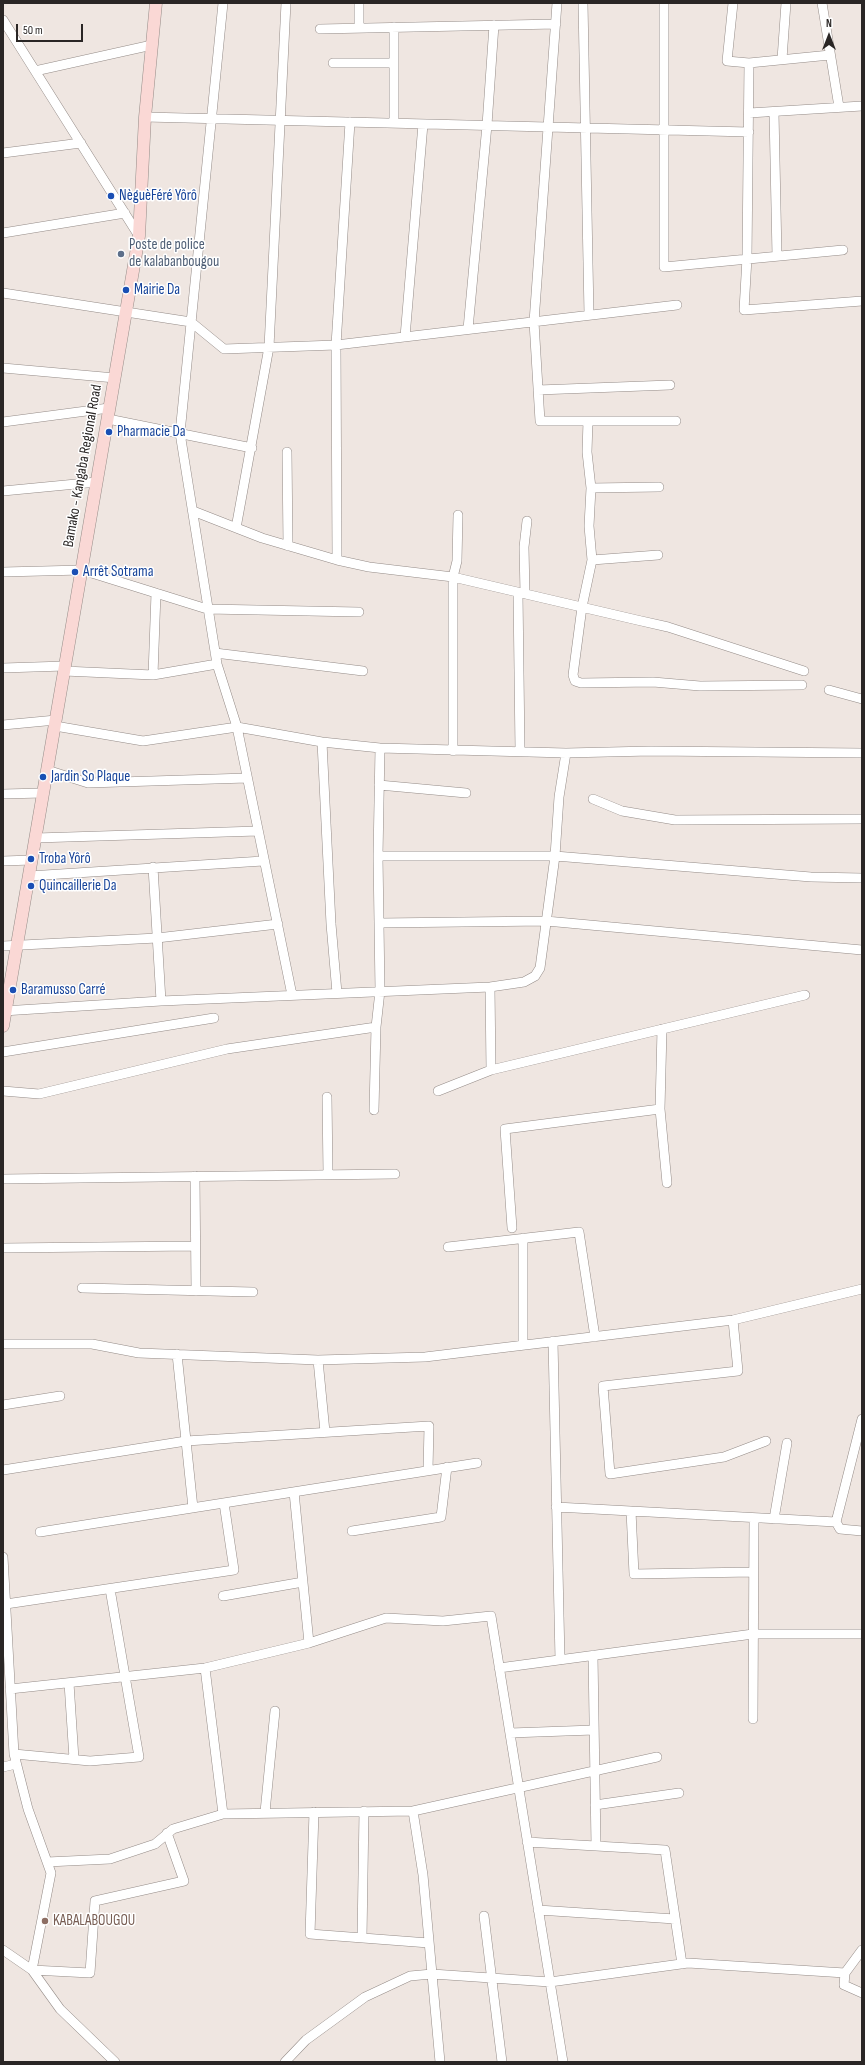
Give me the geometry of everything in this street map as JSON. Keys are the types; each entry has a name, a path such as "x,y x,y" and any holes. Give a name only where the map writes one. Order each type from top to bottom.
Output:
{"street":[{"name":"Bamako - Kangaba Regional Road","path":"3,1026 4,1011 36,838 139,236 146,117 156,3"},
{"path":"223,3 180,433 217,664 237,727 292,995"},
{"path":"236,528 252,448 269,347 286,3"},
{"path":"359,3 359,28"},
{"path":"557,3 534,322 540,421 676,422"},
{"path":"583,3 589,315"},
{"path":"664,3 664,267 843,250"},
{"path":"733,3 727,61 749,63 830,55"},
{"path":"782,59 786,3"},
{"path":"822,3 839,107"},
{"path":"3,20 139,236"},
{"path":"320,29 556,24"},
{"path":"468,329 487,125 494,25"},
{"path":"394,27 394,123"},
{"path":"35,71 152,45"},
{"path":"333,63 394,63"},
{"path":"749,63 750,113 747,258 744,310 862,300"},
{"path":"750,113 862,106"},
{"path":"774,112 777,256"},
{"path":"146,117 749,132"},
{"path":"337,560 336,344 350,122"},
{"path":"405,337 423,124"},
{"path":"3,153 81,143"},
{"path":"3,232 125,213"},
{"path":"3,293 191,322 224,349 336,344 677,305"},
{"path":"3,368 115,378"},
{"path":"538,390 670,385"},
{"path":"3,422 109,413 180,433 252,448"},
{"path":"588,421 587,452 590,488 589,526 592,560 582,607 573,674 574,681 581,683 653,682 700,686 802,685"},
{"path":"287,452 288,546"},
{"path":"3,491 97,482"},
{"path":"590,488 659,487"},
{"path":"193,511 288,546 337,560 369,567 453,577 668,627 804,670"},
{"path":"453,751 453,577 457,561 458,515"},
{"path":"520,751 522,594 524,547 527,521"},
{"path":"592,560 658,555"},
{"path":"3,572 82,570 207,609 359,612"},
{"path":"153,675 156,593"},
{"path":"215,653 363,671"},
{"path":"3,668 65,668 153,675 217,664"},
{"path":"829,690 862,699"},
{"path":"3,725 55,723 144,741 237,727 322,742 380,748 566,753 651,751 862,753"},
{"path":"322,742 331,924 337,993"},
{"path":"374,1110 376,1027 380,991 378,856 380,748"},
{"path":"4,1011 161,1001 490,987 524,982 535,976 540,968 555,856 559,797 566,753"},
{"path":"47,770 88,783 247,778"},
{"path":"379,785 466,793"},
{"path":"3,794 43,793"},
{"path":"593,799 622,811 675,820 862,819"},
{"path":"36,838 258,831"},
{"path":"378,856 555,856 811,877 862,878"},
{"path":"3,861 32,860"},
{"path":"29,876 264,861"},
{"path":"153,867 156,938 161,1001"},
{"path":"380,923 546,921 862,950"},
{"path":"3,946 156,938 278,924"},
{"path":"490,987 491,1070"},
{"path":"438,1091 491,1070 805,995"},
{"path":"3,1052 214,1018"},
{"path":"3,1091 39,1094 227,1049 376,1027"},
{"path":"662,1029 660,1109 667,1183"},
{"path":"327,1097 328,1174"},
{"path":"512,1228 505,1129 660,1109"},
{"path":"3,1179 395,1174"},
{"path":"195,1176 196,1291"},
{"path":"448,1247 579,1232 595,1337"},
{"path":"523,1238 523,1345"},
{"path":"3,1248 196,1246"},
{"path":"82,1288 253,1292"},
{"path":"3,1344 92,1344 139,1353 318,1360 425,1357 733,1320 862,1290"},
{"path":"733,1320 738,1371 603,1386 610,1474 724,1457 766,1441"},
{"path":"553,1341 560,1660"},
{"path":"178,1354 193,1508"},
{"path":"318,1360 325,1432"},
{"path":"3,1405 60,1396"},
{"path":"862,1419 836,1522 840,1528 862,1531"},
{"path":"3,1470 186,1441 429,1426 428,1470"},
{"path":"774,1519 787,1443"},
{"path":"40,1532 477,1463"},
{"path":"352,1531 441,1517 447,1467"},
{"path":"294,1492 309,1643"},
{"path":"5,1607 234,1570 224,1503"},
{"path":"556,1506 836,1522"},
{"path":"631,1511 634,1574 753,1572"},
{"path":"753,1719 754,1518"},
{"path":"3,1557 8,1684 14,1754 28,1808 51,1873 32,1970"},
{"path":"223,1596 303,1582"},
{"path":"14,1754 90,1761 139,1757 110,1589"},
{"path":"8,1684 69,1683 206,1668 309,1643 386,1618 443,1621 491,1616 563,2062"},
{"path":"499,1668 753,1634 862,1634"},
{"path":"593,1655 596,1846"},
{"path":"206,1668 223,1814"},
{"path":"69,1683 74,1759"},
{"path":"265,1812 275,1711"},
{"path":"510,1733 594,1730"},
{"path":"47,1862 110,1859 155,1844 172,1829 223,1814 265,1812 413,1811 657,1757"},
{"path":"3,1767 16,1764"},
{"path":"595,1805 679,1793"},
{"path":"362,1938 364,1811"},
{"path":"413,1811 423,1875 440,2062"},
{"path":"314,1812 310,1934 429,1943"},
{"path":"32,1970 90,1973 95,1901 184,1881 167,1833"},
{"path":"527,1842 665,1850 682,1964"},
{"path":"538,1910 675,1919"},
{"path":"484,1916 502,2062"},
{"path":"3,1950 32,1970 60,2009 115,2062"},
{"path":"862,1950 845,1973 844,1985 862,1993"},
{"path":"285,2062 306,2040 365,1997 410,1976 432,1974 550,1982 682,1964 845,1973"}],"place":[{"name":"NèguèFéré Yôrô","path":"111,196"},
{"name":"Poste de police de kalabanbougou","path":"121,254"},
{"name":"Mairie Da","path":"126,290"},
{"name":"Pharmacie Da","path":"109,432"},
{"name":"Arrêt Sotrama","path":"75,572"},
{"name":"Jardin So Plaque","path":"43,777"},
{"name":"Troba Yôrô","path":"31,859"},
{"name":"Quincaillerie Da","path":"31,886"},
{"name":"Baramusso Carré","path":"13,990"},
{"name":"KABALABOUGOU","path":"45,1921"}]}
